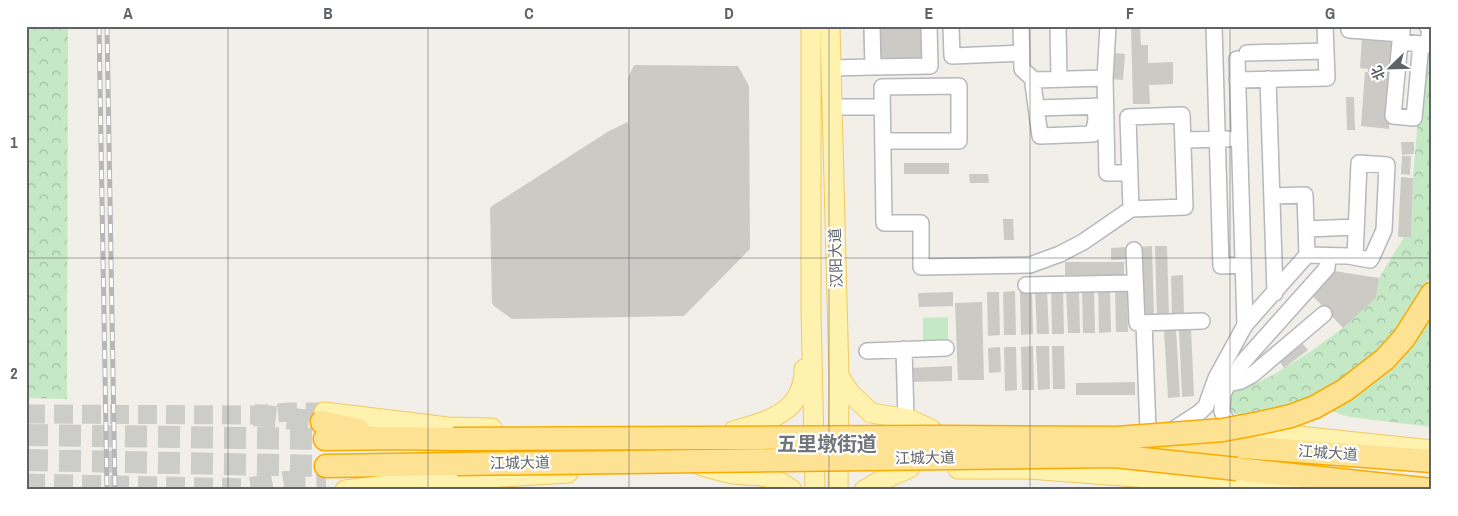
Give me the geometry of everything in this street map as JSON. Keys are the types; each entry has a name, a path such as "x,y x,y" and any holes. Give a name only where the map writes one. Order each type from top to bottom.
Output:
{"highway":[{"path":"1117,438 1239,427 1291,416 1315,407 1345,390 1385,360 1404,338 1432,294"},
{"name":"江城大道","path":"324,424 399,438 1117,438 1430,458"},
{"name":"江城大道","path":"332,479 383,473 404,465 1114,456 1432,490"},
{"path":"1237,468 1317,490"}],"main road":[{"name":"汉阳大道","path":"812,26 811,310 816,490"},
{"name":"汉阳大道","path":"830,26 839,376 838,490"},
{"path":"734,431 773,418 795,402 802,390 804,345 811,310"},
{"path":"839,376 850,393 871,413 906,418 931,429"},
{"path":"324,424 734,431 931,429 1235,432 1279,434 1430,458"},
{"path":"696,465 732,474 775,478 792,490"},
{"name":"江城大道","path":"332,479 403,483 696,465 815,468 1030,469 1308,490"},
{"path":"864,490 910,468"}],"lane":[{"path":"872,26 873,67"},
{"path":"831,68 930,66 929,26"},
{"path":"951,26 952,56 1022,54"},
{"path":"1021,26 1022,69 1034,80 1105,78"},
{"path":"1058,26 1059,80"},
{"path":"1034,80 1040,136 1093,134 1105,78 1108,26"},
{"path":"1214,26 1221,266 1243,265"},
{"path":"1237,80 1327,78 1325,26"},
{"path":"1350,26 1350,30 1402,34 1402,26"},
{"path":"1426,26 1430,26 1427,45 1414,118 1394,116 1400,42 1427,45"},
{"path":"1245,325 1237,80 1242,56 1326,51"},
{"path":"1268,80 1275,293"},
{"path":"883,141 959,141 959,86 882,86 884,223 921,223 922,266 1030,265 1060,254 1083,242 1130,208 1185,207 1182,115 1128,117 1130,208"},
{"path":"1036,108 1100,106"},
{"path":"1100,106 1107,173 1129,173"},
{"path":"832,112 882,112"},
{"path":"1182,140 1239,139"},
{"path":"1307,255 1355,257 1370,260 1372,258 1384,230 1388,165 1359,163 1355,257"},
{"path":"1219,194 1241,194"},
{"path":"1172,431 1206,406 1216,378 1245,325 1307,255 1306,195 1272,196"},
{"path":"1306,229 1356,227"},
{"path":"1134,250 1136,323 1202,321"},
{"path":"1235,432 1228,425 1222,411 1223,394 1228,384 1251,353 1327,268 1328,256"},
{"path":"1026,285 1135,283"},
{"path":"1228,384 1252,375 1324,314"},
{"path":"1144,323 1148,430"},
{"path":"1237,341 1251,353"},
{"path":"867,351 946,348"},
{"path":"904,349 906,418"}],"green space":[{"path":"26,26 68,26 67,399 26,398"},
{"path":"1432,50 1432,272 1417,305 1390,341 1344,380 1297,404 1241,417 1237,415 1230,407 1228,393 1273,375 1310,352 1343,328 1376,298 1379,278 1404,237 1411,237 1413,178 1423,58 1426,52"},
{"path":"1432,310 1432,427 1350,417 1339,414 1329,408"},
{"path":"948,317 948,340 923,341 923,318"}],"building":[{"path":"925,26 926,61 864,63 863,27"},
{"path":"1131,26 1140,26 1141,45 1148,45 1148,63 1173,62 1173,84 1149,85 1150,104 1133,104"},
{"path":"1362,37 1369,37 1368,40 1395,42 1389,129 1361,126 1365,72 1368,72 1368,69 1360,68"},
{"path":"1113,53 1125,54 1123,80 1111,79"},
{"path":"635,65 738,66 749,86 750,249 684,316 512,319 492,303 490,209 609,131 628,122 628,78"},
{"path":"1346,97 1354,97 1355,130 1347,130"},
{"path":"1401,142 1414,142 1414,154 1402,155"},
{"path":"1402,156 1411,156 1410,175 1401,174"},
{"path":"904,163 949,163 949,174 904,174"},
{"path":"969,174 988,174 989,183 970,183"},
{"path":"1401,177 1413,178 1411,237 1398,237"},
{"path":"1003,219 1013,219 1014,240 1004,240"},
{"path":"1152,246 1154,317 1142,317 1139,247"},
{"path":"1155,246 1167,246 1169,317 1157,317"},
{"path":"1128,247 1129,259 1111,260 1111,248"},
{"path":"1065,262 1124,262 1124,275 1065,275"},
{"path":"1334,271 1379,278 1376,298 1343,328 1310,293"},
{"path":"1183,275 1184,316 1172,317 1171,276"},
{"path":"1127,288 1128,332 1116,332 1115,289"},
{"path":"1094,289 1095,333 1083,333 1082,290"},
{"path":"1098,289 1110,289 1111,332 1099,333"},
{"path":"1047,290 1049,334 1037,334 1035,291"},
{"path":"1051,290 1063,290 1064,334 1052,334"},
{"path":"1066,290 1079,290 1080,333 1068,333"},
{"path":"1015,291 1016,335 1004,335 1003,292"},
{"path":"1020,291 1032,291 1033,334 1021,335"},
{"path":"953,292 953,306 919,307 918,293"},
{"path":"987,292 999,292 1000,335 988,336"},
{"path":"982,302 984,380 958,380 955,303"},
{"path":"1191,329 1194,396 1182,397 1179,330"},
{"path":"1164,330 1176,330 1180,397 1168,398"},
{"path":"1303,344 1308,350 1284,368 1279,361"},
{"path":"1033,346 1034,390 1022,390 1021,347"},
{"path":"1036,346 1049,346 1050,389 1038,390"},
{"path":"1052,346 1064,346 1065,389 1053,389"},
{"path":"1000,347 1001,372 989,373 988,348"},
{"path":"1004,347 1016,347 1017,390 1005,391"},
{"path":"952,366 952,381 911,382 910,368"},
{"path":"1135,382 1135,395 1076,395 1076,383"}],"tunnel":[{"path":"26,414 254,415 324,412"},
{"path":"254,415 322,422"},
{"path":"26,435 325,439"},
{"path":"26,460 326,466"},
{"path":"251,488 285,482 326,481"},
{"path":"26,483 251,488 266,490"}],"railway":[{"path":"99,26 107,490"},
{"path":"107,26 115,490"}],"district":[{"name":"五里墩街道","path":"827,444"}]}
